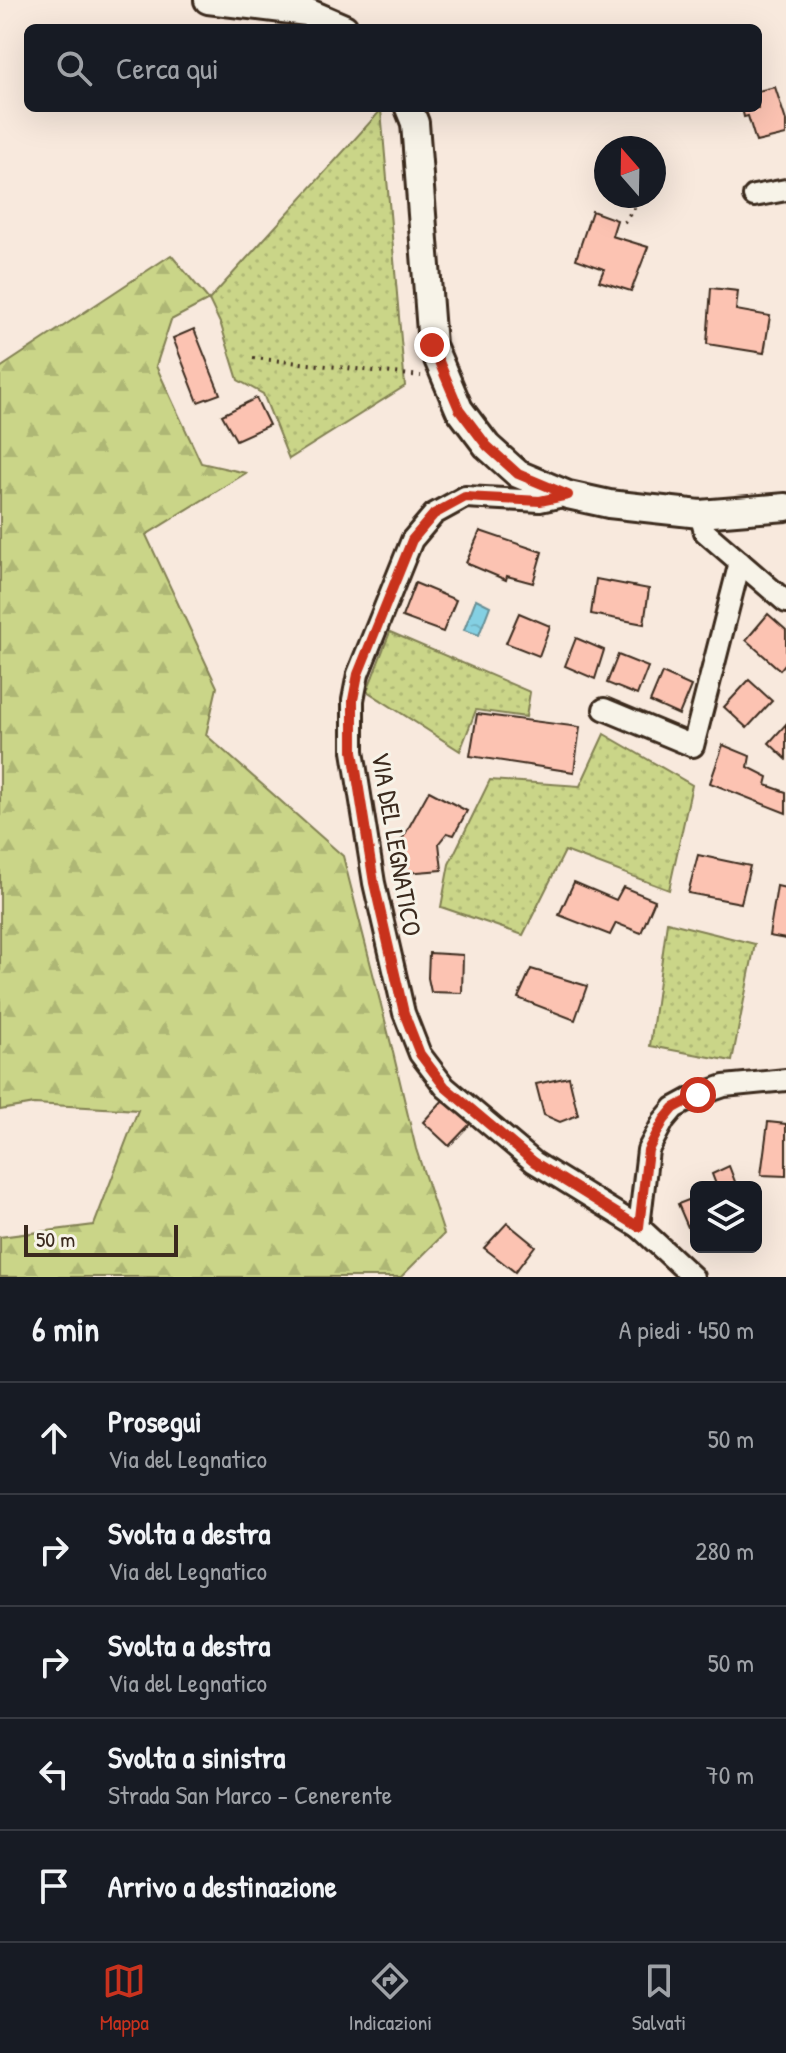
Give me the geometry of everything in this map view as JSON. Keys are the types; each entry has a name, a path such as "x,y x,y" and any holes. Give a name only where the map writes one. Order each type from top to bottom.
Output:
{"main road":[{"path":"208,0 307,12 335,24"},
{"path":"411,112 415,123 432,345 459,409 487,446 518,474 568,495 609,504 700,514 786,507"}],"street":[{"path":"754,196 786,190"},
{"name":"VIA DEL LEGNATICO","path":"568,495 540,501 465,497 434,514 412,540 358,674 353,700 353,751 374,883 404,1013 420,1054 445,1087 534,1162 639,1227 693,1277"},
{"path":"700,514 705,532 786,602"},
{"path":"604,709 693,746 740,562"},
{"path":"639,1227 648,1150 674,1108 724,1086 786,1080"}],"path":[{"path":"624,222 634,208"},
{"path":"253,358 447,379"}],"green space":[{"path":"381,112 405,386 289,459 263,394 238,380 221,325 209,300"},
{"path":"171,255 209,300 171,320 156,366 201,463 246,473 146,535 217,687 206,735 343,856 416,1149 444,1234 401,1277 0,1277 0,1237 94,1225 138,1110 34,1104 0,1110 0,368"},
{"path":"390,632 530,692 526,717 476,710 460,751 367,691"},
{"path":"604,734 692,785 669,890 565,851 523,935 441,907 449,864 490,780 580,786"},
{"path":"667,922 755,944 732,1061 650,1046"}],"water":[{"path":"476,599 490,606 479,635 464,630"}],"building":[{"path":"775,87 786,121 786,135 756,142 748,116 744,117 743,112 762,112 762,90"},
{"path":"592,211 617,220 612,236 648,247 631,291 599,281 604,269 576,259"},
{"path":"711,288 738,291 736,310 770,316 764,353 707,344"},
{"path":"194,329 220,394 198,402 173,338"},
{"path":"256,398 269,425 236,440 222,415"},
{"path":"480,531 542,552 533,583 507,576 506,580 466,563"},
{"path":"596,579 649,589 644,624 591,614"},
{"path":"415,583 456,600 443,632 402,617"},
{"path":"519,613 550,626 539,656 506,643"},
{"path":"768,614 786,630 786,663 780,670 746,640"},
{"path":"576,638 604,650 595,679 565,666"},
{"path":"618,655 648,667 637,695 607,683"},
{"path":"662,673 691,686 679,715 650,702"},
{"path":"749,680 772,701 747,728 724,707"},
{"path":"477,714 580,727 574,772 470,756"},
{"path":"786,724 786,759 769,743"},
{"path":"723,745 750,756 748,767 768,777 766,785 786,792 786,813 710,783"},
{"path":"429,791 467,811 454,835 447,833 439,843 442,870 405,873 399,845"},
{"path":"698,855 750,866 741,903 688,893"},
{"path":"574,882 616,900 623,887 655,900 641,933 616,923 610,935 559,915"},
{"path":"777,886 786,888 786,939 769,936"},
{"path":"429,953 463,955 462,993 431,992"},
{"path":"531,969 587,986 575,1020 518,998"},
{"path":"569,1077 578,1115 560,1122 544,1115 536,1084"},
{"path":"445,1098 471,1123 449,1146 423,1122"},
{"path":"768,1122 786,1124 786,1176 761,1175"},
{"path":"729,1166 735,1181 715,1181 712,1174"},
{"path":"690,1199 690,1232 678,1204"},
{"path":"507,1223 535,1246 515,1272 484,1248"}],"route":[{"path":"432,345 459,409 487,446 518,474 568,495 540,501 465,497 434,514 412,540 358,674 353,700 353,751 374,883 404,1013 420,1054 445,1087 534,1162 639,1227 648,1150 674,1108 698,1095"}]}
